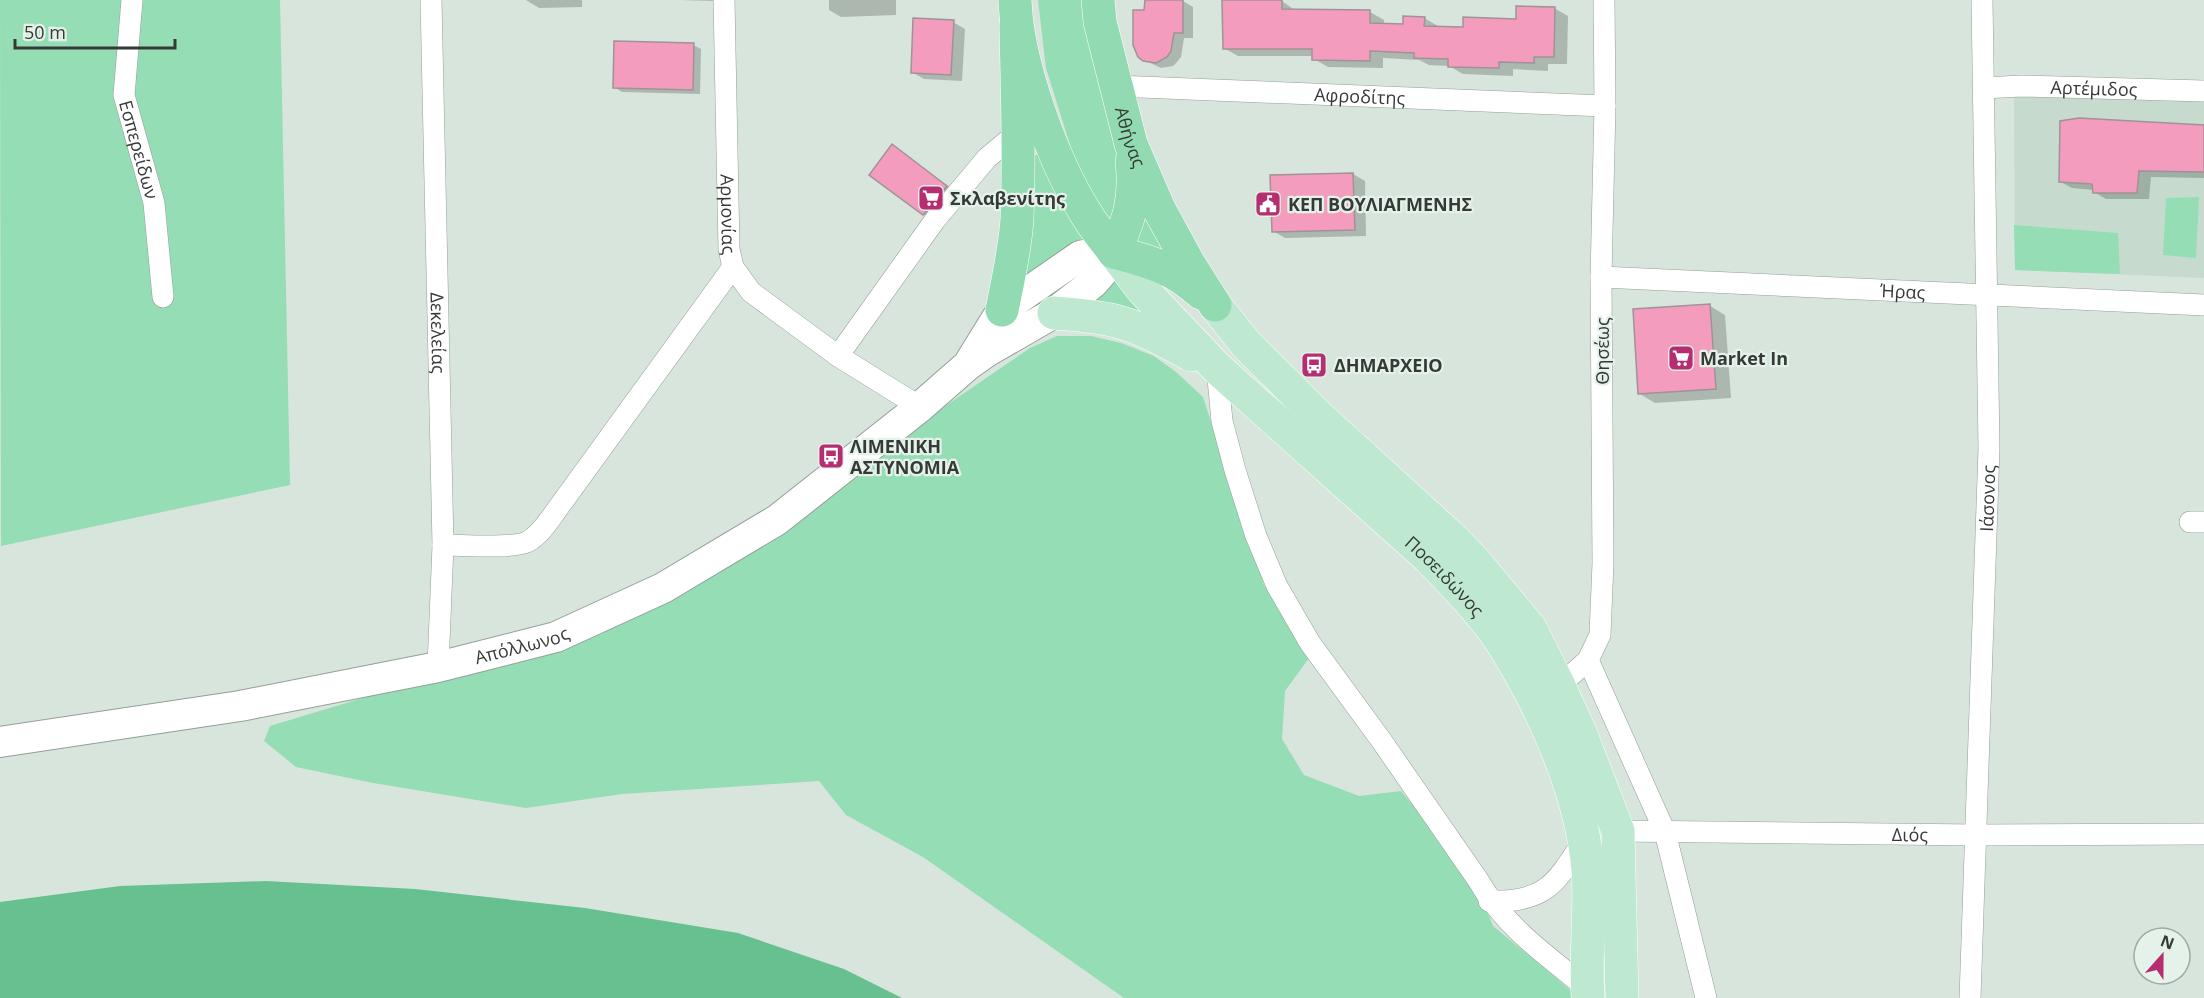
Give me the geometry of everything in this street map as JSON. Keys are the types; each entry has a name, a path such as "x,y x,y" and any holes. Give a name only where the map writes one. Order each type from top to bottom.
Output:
{"highway":[{"name":"Αθήνας","path":"1098,0 1100,22 1131,144 1159,209 1189,264"},
{"path":"1002,310 1017,221 1016,12"},
{"path":"1016,12 1032,85 1060,164 1085,212 1114,252 1168,269 1189,282 1215,305"},
{"path":"1114,252 1132,209 1134,180 1131,144"},
{"name":"Ποσειδώνος","path":"1189,264 1215,305"}],"main road":[{"name":"Ποσειδώνος","path":"1114,252 1142,290 1216,368 1429,558 1455,584 1505,648 1562,762 1579,810 1588,872 1588,993"},
{"name":"Ποσειδώνος","path":"1215,305 1246,344 1317,415 1453,539 1530,628 1580,732 1618,831 1622,998"},
{"path":"1054,313 1120,322 1151,334 1216,368"}],"street":[{"name":"Εσπερείδων","path":"132,0 124,95 154,203 163,297"},
{"name":"Δεκελείας","path":"431,0 443,545 438,667"},
{"name":"Αρμονίας","path":"724,0 729,249 734,267 751,291 838,356 920,407"},
{"name":"Θησέως","path":"1559,686 1588,660 1600,634 1604,0"},
{"name":"Ιάσονος","path":"1970,998 1989,448 1982,0"},
{"name":"Αφροδίτης","path":"1116,86 1605,106"},
{"name":"Αρτέμιδος","path":"1984,88 2021,86 2204,91"},
{"path":"838,356 935,219 987,158 1018,132"},
{"path":"1098,252 1114,252 1108,266 1093,283 1054,313 968,365 1002,310 1080,256 1098,252"},
{"path":"443,545 516,545 528,541 551,517 734,267"},
{"name":"Ήρας","path":"1601,277 2204,305"},
{"name":"Απόλλωνος","path":"0,742 240,706 438,667 556,637 663,588 777,520 920,407 968,365"},
{"path":"1216,368 1222,421 1256,536 1277,586 1310,643 1382,740 1490,900 1531,944 1588,993"},
{"path":"1588,660 1665,832 1706,998"},
{"name":"Διός","path":"1618,831 1976,835 2204,834"},
{"path":"1490,900 1511,902 1533,897 1547,889 1562,873 1584,840"}],"shaded area":[{"path":"0,0 280,0 290,485 1,546"},
{"path":"1038,0 1082,0 1124,167 1115,227 1106,219 1081,180 1046,68"},
{"path":"2014,96 2204,101 2204,278 2015,270"},
{"path":"1044,154 1086,235 1014,294 1030,156"},
{"path":"2199,197 2196,258 2163,255 2166,198"},
{"path":"1145,212 1178,266 1132,248"},
{"path":"2014,225 2118,233 2120,274 2015,270"},
{"path":"1113,276 1159,323 1073,306"},
{"path":"1057,336 1091,336 1121,343 1154,356 1176,372 1203,397 1264,585 1309,658 1285,691 1282,739 1304,775 1359,796 1401,791 1474,879 1493,926 1573,992 1573,998 1124,998 923,857 846,815 819,781 622,794 526,808 373,783 296,767 264,741 270,726 376,694 691,580 1030,348"},
{"path":"266,881 415,889 585,908 738,933 844,969 902,998 0,998 0,902 120,886"}],"building":[{"path":"1145,0 1183,0 1183,33 1174,33 1171,51 1167,57 1156,63 1143,61 1138,57 1133,45 1133,10 1144,10"},
{"path":"1222,0 1282,0 1282,9 1370,10 1370,23 1403,24 1403,16 1425,17 1424,26 1463,27 1463,17 1516,19 1516,6 1555,7 1554,57 1534,57 1534,63 1499,62 1499,68 1448,67 1448,59 1414,58 1414,53 1370,51 1370,61 1312,60 1312,49 1223,49"},
{"path":"913,18 954,20 951,75 911,73"},
{"path":"614,41 694,43 693,90 613,88"},
{"path":"2079,118 2204,125 2204,172 2139,171 2137,193 2093,193 2092,184 2059,182 2060,121"},
{"path":"892,144 947,186 923,215 869,175"},
{"path":"1353,173 1355,230 1272,232 1270,175"},
{"path":"1710,304 1716,389 1638,394 1633,309"}],"place":[{"name":"Σκλαβενίτης","path":"931,198"},
{"name":"ΚΕΠ ΒΟΥΛΙΑΓΜΕΝΗΣ","path":"1268,204"},
{"name":"Market In","path":"1681,358"},
{"name":"ΔΗΜΑΡΧΕΙΟ","path":"1314,365"},
{"name":"ΛΙΜΕΝΙΚΗ ΑΣΤΥΝΟΜΙΑ","path":"831,456"}]}
